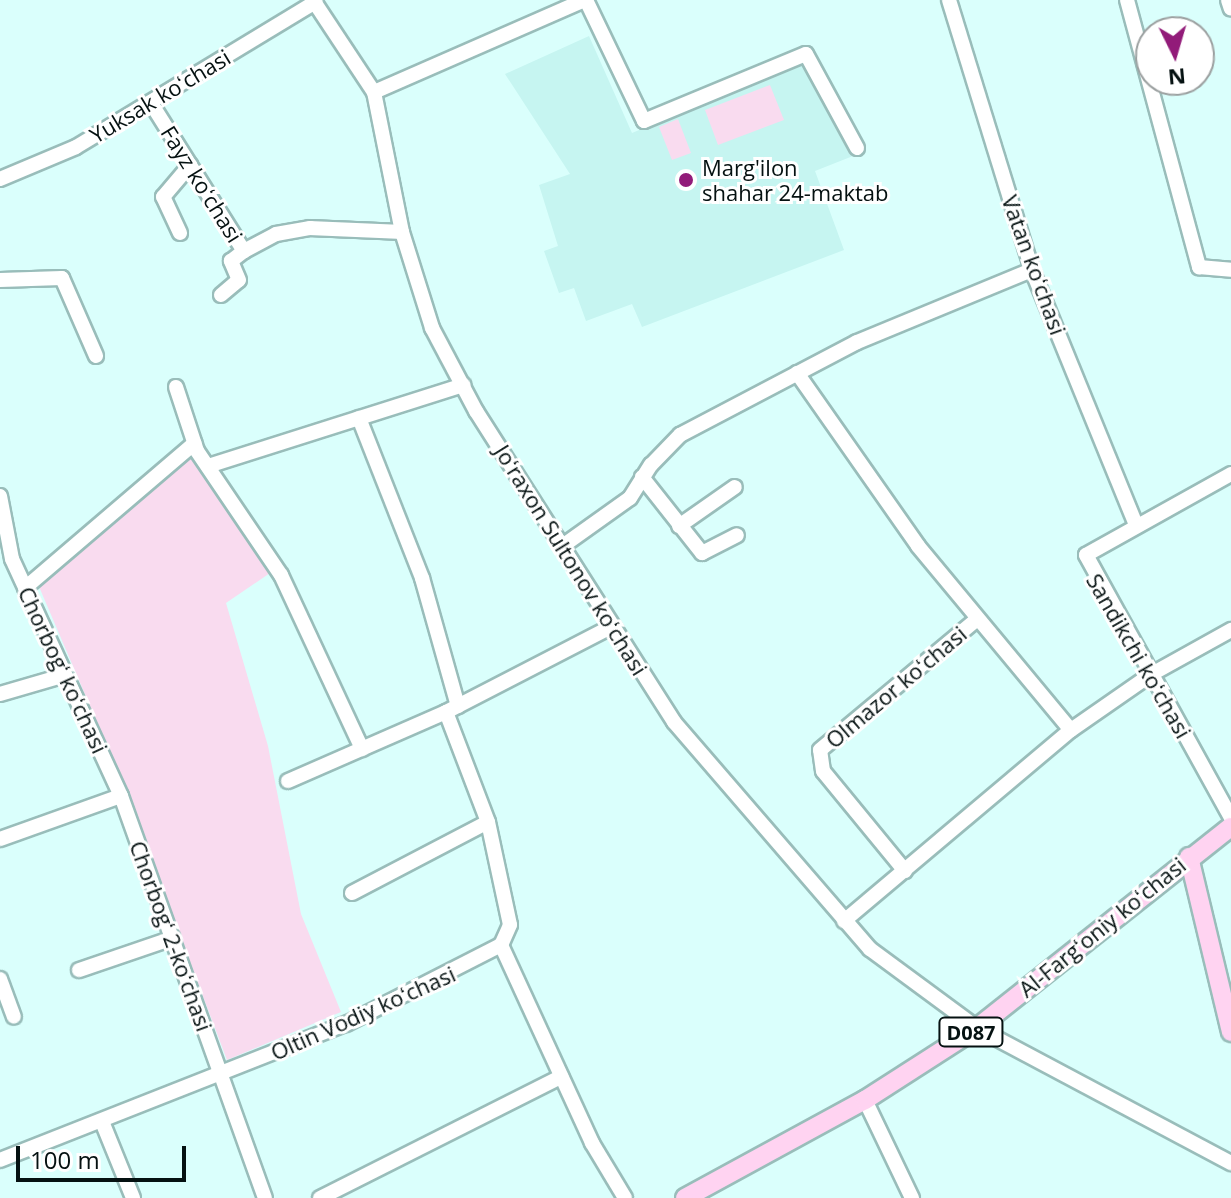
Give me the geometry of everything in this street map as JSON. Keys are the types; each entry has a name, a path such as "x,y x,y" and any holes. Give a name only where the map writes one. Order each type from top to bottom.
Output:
{"main road":[{"name":"Al-Fargʻoniy koʻchasi","path":"685,1198 865,1100 977,1028 1189,857 1231,827"},
{"path":"1189,857 1231,1032"}],"street":[{"path":"374,92 585,0 644,121 806,54 857,148"},
{"name":"Vatan koʻchasi","path":"949,0 1032,270 1135,523"},
{"path":"1127,0 1199,267 1231,270"},
{"path":"1228,0 1231,9"},
{"name":"Joʻraxon Sultonov koʻchasi","path":"314,1 374,92 402,232 432,328 463,385 564,545 611,627 674,722 870,949 977,1028 1231,1163"},
{"name":"Yuksak koʻchasi","path":"0,179 76,147 314,1"},
{"name":"Fayz koʻchasi","path":"151,103 244,251 276,234 310,228 402,232"},
{"path":"180,233 163,197 190,165"},
{"path":"221,295 239,280 231,261 244,251"},
{"path":"564,545 630,498 642,477 680,435 797,373 1032,270"},
{"path":"0,280 62,278 96,356"},
{"name":"Olmazor koʻchasi","path":"797,373 977,619 1071,730"},
{"path":"208,466 463,385"},
{"path":"176,387 195,443 281,575 362,749"},
{"path":"359,418 422,578 452,709 488,822 510,925 501,945 561,1077 625,1198"},
{"path":"25,588 195,443"},
{"name":"Sandikchi koʻchasi","path":"1231,474 1091,548 1087,565 1231,818"},
{"path":"642,477 704,554 737,535"},
{"path":"679,526 735,487"},
{"name":"Chorbogʻ koʻchasi","path":"0,496 12,559 121,796"},
{"name":"Olmazor koʻchasi","path":"905,871 823,771 820,750 977,619"},
{"path":"288,781 452,709 611,627"},
{"path":"844,921 1071,730 1150,675 1231,630"},
{"path":"0,694 65,675"},
{"path":"0,839 121,796"},
{"name":"Chorbogʻ 2-koʻchasi","path":"121,796 222,1075"},
{"path":"352,893 488,822"},
{"path":"79,970 173,938"},
{"name":"Oltin Vodiy koʻchasi","path":"0,1160 103,1124 346,1024 501,945"},
{"path":"0,979 14,1017"},
{"path":"222,1075 265,1198"},
{"path":"320,1198 561,1077"},
{"path":"865,1100 912,1198"},
{"path":"103,1124 133,1198"}],"shaded area":[{"name":"Marg'ilon shahar 24-maktab","path":"589,36 632,133 810,59 853,156 815,171 844,250 642,327 632,304 586,321 574,288 559,293 544,251 558,246 539,185 570,174 505,74"},
{"path":"770,85 784,120 718,145 705,110"},
{"path":"678,119 691,153 672,160 659,127"},
{"path":"192,449 270,573 226,603 268,746 301,914 341,1012 227,1060 119,774 37,582"}],"place":[{"name":"Marg'ilon shahar 24-maktab","path":"686,180"}]}
